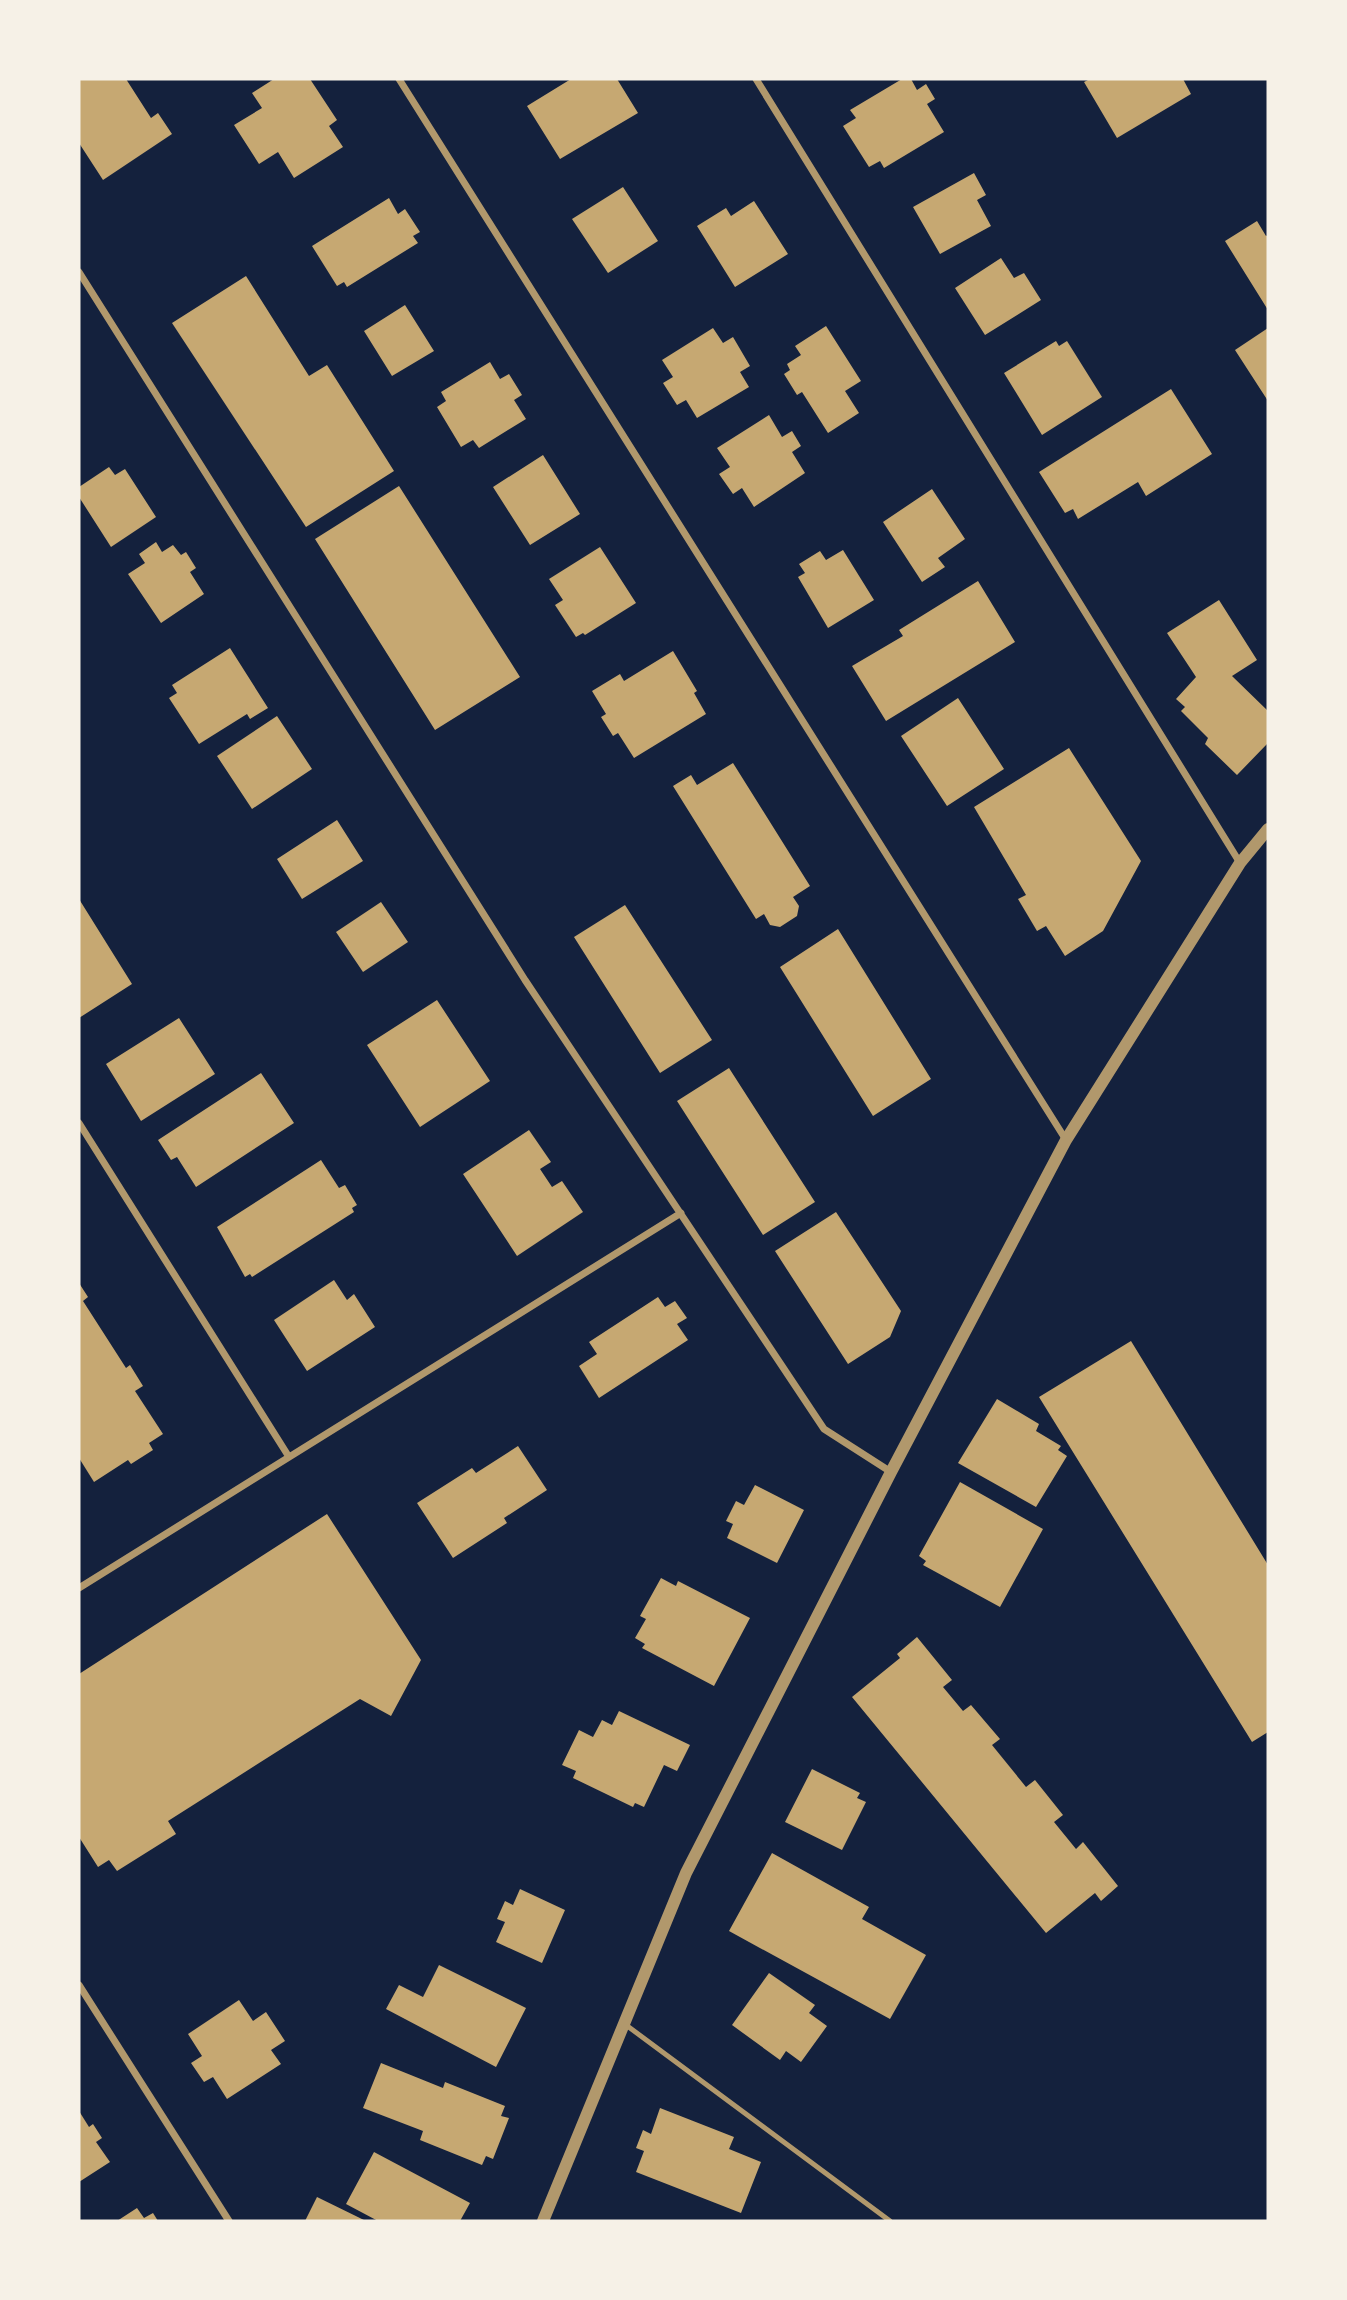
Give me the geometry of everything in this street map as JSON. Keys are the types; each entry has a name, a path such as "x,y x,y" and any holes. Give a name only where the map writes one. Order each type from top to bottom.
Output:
{"street":[{"path":"399,79 1066,1140"},
{"path":"756,79 1240,863"},
{"path":"79,272 525,980 824,1429 891,1472"},
{"path":"543,2221 686,1873 891,1472 1066,1140 1240,863 1268,829"},
{"path":"79,1123 289,1457"},
{"path":"79,1588 681,1213"},
{"path":"79,1985 229,2221"}],"lane":[{"path":"625,2025 890,2221"}],"building":[{"path":"79,79 126,79 151,118 158,113 172,134 103,180 79,143"},
{"path":"274,79 310,79 337,120 329,126 343,147 294,178 278,152 259,164 234,125 262,108 252,93"},
{"path":"571,79 617,79 638,113 560,159 527,106"},
{"path":"902,79 911,79 917,90 926,84 935,99 927,104 944,132 884,168 880,161 869,167 843,126 856,118 850,110"},
{"path":"1090,79 1183,79 1191,94 1117,138 1084,82"},
{"path":"974,173 986,195 977,200 991,226 940,254 913,207"},
{"path":"623,187 658,241 608,273 572,219"},
{"path":"389,198 398,214 405,209 420,232 413,236 418,243 347,287 344,282 337,286 312,246"},
{"path":"754,201 788,254 735,287 697,226 726,208 731,216"},
{"path":"1257,221 1266,236 1268,235 1268,310 1225,241"},
{"path":"1001,258 1014,278 1024,273 1041,300 985,335 955,288"},
{"path":"246,276 309,376 327,365 394,471 306,527 172,323"},
{"path":"405,305 434,351 392,376 364,331"},
{"path":"826,326 861,381 845,391 859,413 828,433 802,392 797,395 784,374 790,370 787,364 801,355 795,346"},
{"path":"713,328 723,343 733,337 750,366 740,372 749,387 697,418 686,400 677,405 663,383 673,377 662,360"},
{"path":"1268,328 1268,401 1235,350"},
{"path":"1056,341 1059,346 1067,341 1102,397 1042,435 1004,373"},
{"path":"490,362 500,379 509,374 522,395 514,400 526,419 479,448 473,440 461,447 437,407 446,401 441,392"},
{"path":"1171,389 1212,454 1146,496 1138,482 1078,519 1073,509 1065,513 1039,472"},
{"path":"769,415 782,437 792,431 801,446 792,452 805,473 754,507 742,488 733,494 719,474 730,467 717,448"},
{"path":"543,455 580,514 530,545 493,487"},
{"path":"109,467 115,475 125,469 156,517 111,547 79,497 79,487"},
{"path":"399,486 520,677 435,730 315,539"},
{"path":"932,489 965,539 938,558 945,567 922,582 883,522"},
{"path":"156,542 162,552 173,545 181,555 186,552 196,568 190,572 204,594 161,623 128,574 145,563 139,554"},
{"path":"600,547 636,603 585,635 583,633 576,637 555,605 563,600 549,579"},
{"path":"843,550 874,600 828,628 798,577 805,573 799,564 820,551 826,560"},
{"path":"978,581 1015,642 886,721 852,666 903,636 899,630"},
{"path":"1219,600 1257,660 1232,676 1268,711 1268,743 1237,775 1205,744 1208,738 1181,711 1185,707 1176,699 1196,677 1167,633"},
{"path":"230,648 268,708 250,719 247,714 199,744 169,698 177,693 172,685"},
{"path":"673,651 697,691 694,693 706,714 634,758 618,733 613,736 601,717 606,714 592,691 620,674 624,681"},
{"path":"958,698 1004,769 947,806 901,736"},
{"path":"277,716 312,769 252,809 217,756"},
{"path":"1069,748 1141,861 1103,931 1065,956 1046,926 1037,931 1018,899 1026,895 974,807"},
{"path":"733,763 810,886 793,897 799,906 797,916 780,927 770,925 764,914 756,919 673,786 691,775 697,785"},
{"path":"337,820 363,861 302,899 277,859"},
{"path":"79,899 132,984 79,1018"},
{"path":"381,902 408,942 363,972 336,932"},
{"path":"625,905 712,1040 660,1073 574,937"},
{"path":"838,929 931,1079 873,1116 780,967"},
{"path":"437,1000 490,1081 420,1127 367,1045"},
{"path":"179,1018 215,1074 141,1121 106,1064"},
{"path":"729,1068 815,1202 763,1235 677,1101"},
{"path":"261,1073 294,1123 196,1187 177,1157 171,1160 158,1140"},
{"path":"529,1130 551,1162 540,1169 552,1187 562,1181 583,1212 517,1256 463,1174"},
{"path":"321,1160 339,1188 345,1185 357,1205 352,1208 354,1212 252,1277 250,1274 245,1277 217,1227"},
{"path":"836,1212 901,1311 890,1337 848,1364 775,1251"},
{"path":"334,1280 347,1300 354,1294 375,1327 307,1371 274,1320"},
{"path":"79,1283 88,1297 83,1301 126,1368 130,1365 143,1386 135,1391 163,1434 149,1443 153,1450 131,1464 128,1460 94,1482 79,1458"},
{"path":"658,1297 665,1307 675,1301 687,1318 677,1324 688,1340 599,1398 579,1366 597,1354 589,1342"},
{"path":"1131,1341 1268,1565 1268,1732 1252,1742 1039,1397"},
{"path":"997,1399 1039,1424 1036,1431 1061,1446 1058,1450 1067,1456 1036,1507 958,1463"},
{"path":"518,1446 547,1490 504,1518 507,1523 453,1558 417,1503 472,1468 476,1473"},
{"path":"960,1482 1043,1529 1000,1607 923,1565 926,1561 919,1556"},
{"path":"755,1485 804,1510 777,1563 727,1538 733,1524 726,1521 736,1501 744,1505"},
{"path":"327,1514 421,1660 391,1716 360,1699 168,1821 176,1834 117,1871 109,1860 98,1867 79,1837 79,1674"},
{"path":"661,1578 676,1586 678,1581 750,1618 714,1686 642,1648 645,1644 635,1638 646,1619 640,1616"},
{"path":"917,1637 952,1680 943,1687 963,1711 971,1705 1000,1739 992,1745 1026,1787 1035,1780 1063,1815 1054,1822 1076,1849 1083,1842 1118,1886 1101,1901 1095,1893 1046,1933 852,1697 900,1658 897,1654"},
{"path":"619,1711 690,1745 677,1771 664,1765 644,1807 635,1803 633,1807 573,1778 576,1771 562,1765 579,1730 593,1737 602,1720 612,1725"},
{"path":"812,1769 860,1793 857,1798 866,1802 842,1850 785,1822"},
{"path":"772,1853 869,1907 862,1919 926,1955 890,2019 729,1931"},
{"path":"520,1889 565,1910 542,1963 496,1942 505,1922 497,1919 505,1901 513,1905"},
{"path":"439,1965 526,2008 496,2067 386,2009 399,1985 423,1997"},
{"path":"769,1973 815,2005 809,2013 827,2026 801,2062 786,2051 780,2060 732,2025"},
{"path":"239,2000 253,2021 266,2012 285,2041 271,2050 281,2064 227,2099 213,2077 204,2082 191,2063 202,2056 188,2034"},
{"path":"381,2063 443,2088 445,2082 505,2106 501,2116 509,2118 493,2159 486,2156 482,2165 420,2140 423,2131 363,2108"},
{"path":"660,2108 734,2137 729,2149 761,2162 741,2213 636,2172 644,2151 636,2148 643,2130 651,2134"},
{"path":"79,2111 89,2127 93,2124 102,2138 96,2142 110,2162 79,2182"},
{"path":"374,2152 470,2203 460,2221 378,2221 346,2204"},
{"path":"317,2197 366,2221 305,2221"},
{"path":"137,2208 144,2218 153,2213 158,2221 117,2221"}]}
